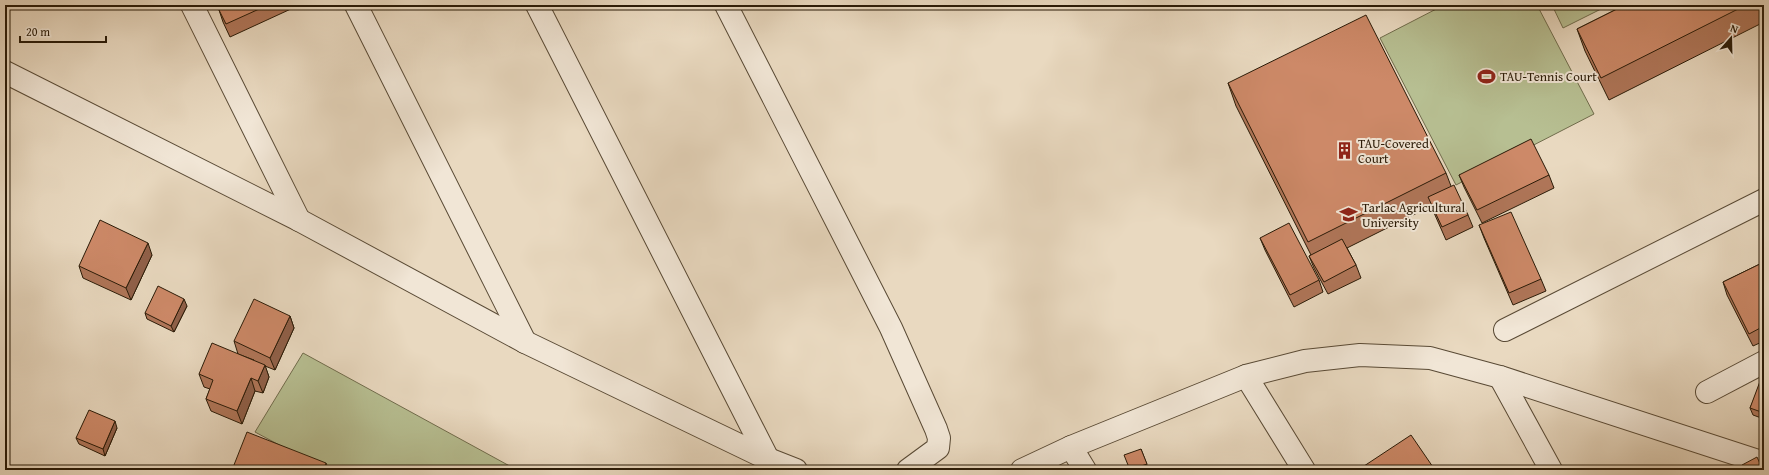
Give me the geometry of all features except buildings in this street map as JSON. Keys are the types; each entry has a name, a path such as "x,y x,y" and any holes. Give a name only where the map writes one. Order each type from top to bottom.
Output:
{"street":[{"path":"192,5 299,220"},
{"path":"356,5 525,342"},
{"path":"537,5 768,459"},
{"path":"726,5 891,328 936,429 939,438 938,448 908,470"},
{"path":"5,72 299,220 525,342 768,459 796,470"},
{"path":"1505,330 1764,200"},
{"path":"1022,470 1071,447 1246,376 1305,361 1360,355 1430,358 1500,377 1764,463"},
{"path":"1707,392 1764,362"},
{"path":"1246,376 1304,470"},
{"path":"1500,377 1551,470"},
{"path":"1071,447 1085,470"}],"green space":[{"name":"TAU-Tennis Court","path":"1444,5 1537,5 1594,114 1456,185 1380,38"},
{"path":"1552,5 1609,5 1563,28"},
{"path":"303,353 517,470 326,470 255,432"}],"place":[{"name":"TAU-Tennis Court","path":"1487,76"},
{"name":"TAU-Covered Court","path":"1345,150"},
{"name":"Tarlac Agricultural University","path":"1349,214"}]}
